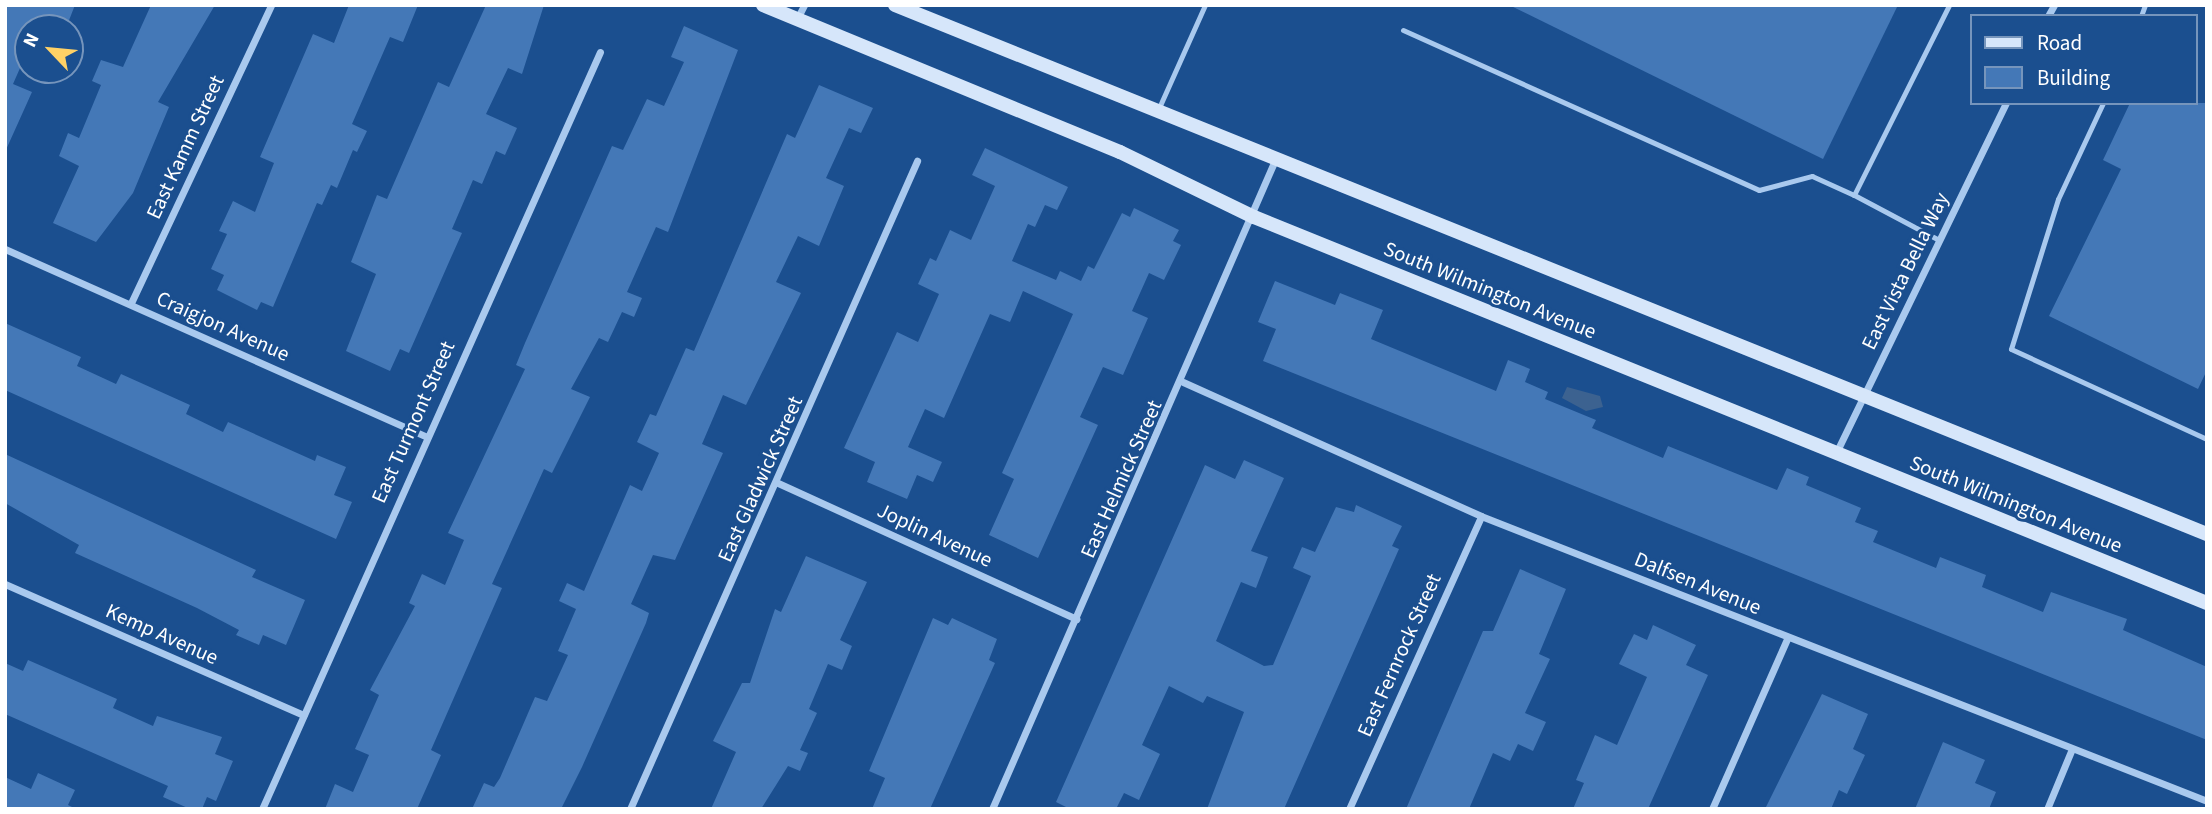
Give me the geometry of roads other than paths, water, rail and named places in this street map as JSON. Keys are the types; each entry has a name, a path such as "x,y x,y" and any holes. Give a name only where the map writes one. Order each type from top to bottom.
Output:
{"main road":[{"name":"South Wilmington Avenue","path":"763,5 1121,152 1254,217 2207,603"},
{"name":"South Wilmington Avenue","path":"895,5 1157,113 2207,534"}],"street":[{"name":"East Kamm Street","path":"131,303 271,5"},
{"path":"797,19 804,5"},
{"name":"East Turmont Street","path":"262,809 425,436 600,52"},
{"name":"East Vista Bella Way","path":"1836,454 2005,105"},
{"name":"East Helmick Street","path":"992,809 1183,382 1254,217 1275,160"},
{"name":"East Gladwick Street","path":"630,809 778,483 917,161"},
{"name":"Craigjon Avenue","path":"5,249 425,436"},
{"name":"Dalfsen Avenue","path":"1183,382 1481,516 2071,751 2207,801"},
{"name":"Joplin Avenue","path":"778,483 1077,619"},
{"name":"East Fernrock Street","path":"1349,809 1481,516"},
{"name":"Kemp Avenue","path":"5,584 304,715"},
{"path":"1712,809 1788,637"},
{"path":"2046,809 2071,751"}],"lane":[{"path":"1157,113 1205,5"},
{"path":"1854,195 1949,5"},
{"path":"1404,30 1759,190 1812,176 1939,240"},
{"path":"2102,105 2058,199 2011,349 2207,439"}],"water":[{"path":"1567,387 1600,396 1603,407 1586,411 1562,398"}]}
